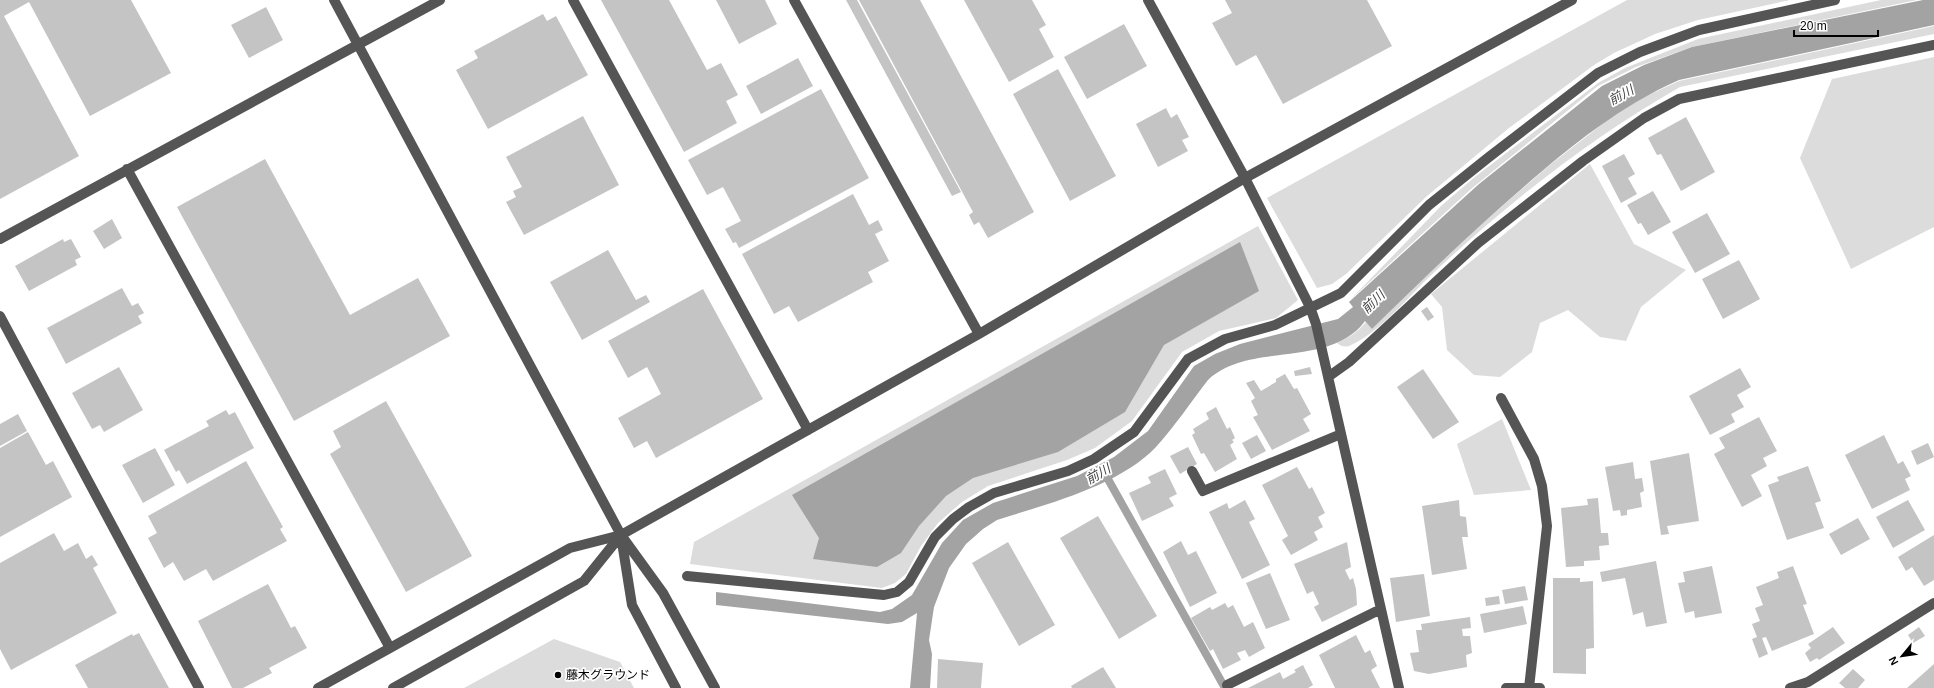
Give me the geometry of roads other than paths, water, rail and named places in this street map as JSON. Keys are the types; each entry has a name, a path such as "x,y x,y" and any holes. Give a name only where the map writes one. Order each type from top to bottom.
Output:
{"street":[{"path":"334,0 621,534 663,593 714,688"},
{"path":"0,239 126,169 440,0"},
{"path":"573,0 808,430"},
{"path":"794,0 979,334"},
{"path":"1148,0 1245,178 1310,307 1322,349 1398,688"},
{"path":"318,688 570,548 621,534 979,334 1245,178 1572,0"},
{"path":"687,576 884,595 897,592 909,582 936,537 953,519 969,507 994,493 1068,471 1094,458 1134,432 1188,359 1225,339 1276,325 1341,293 1429,205 1488,157 1598,73 1640,52 1698,30 1835,0"},
{"path":"1328,377 1349,362 1478,242 1583,161 1644,118 1679,99 1934,45"},
{"path":"126,169 390,648"},
{"path":"0,316 198,688"},
{"path":"1501,398 1534,459 1542,486 1547,526 1529,688"},
{"path":"1192,470 1203,491 1341,434"},
{"path":"393,688 584,581 621,534"},
{"path":"621,534 632,605 676,688"},
{"path":"1790,688 1810,685 1934,603"},
{"path":"1227,685 1381,609"},
{"path":"1506,688 1540,688"}],"water":[{"name":"前川","path":"1923,0 1934,0 1934,25 1679,80 1635,103 1594,130 1536,176 1462,242 1372,329 1365,321 1350,336 1331,345 1311,350 1245,361 1225,368 1208,380 1156,447 1141,461 1123,473 1103,483 1060,500 997,520 983,529 966,544 949,568 934,607 929,640 932,654 930,688 910,688 917,613 902,622 888,624 716,605 716,592 880,612 892,609 912,595 942,543 963,520 993,503 1077,476 1114,457 1148,431 1194,366 1215,354 1240,344 1338,319 1353,307 1349,302 1479,184 1602,86 1644,65 1692,47"},
{"path":"1240,242 1259,291 1164,345 1125,412 1058,452 973,478 946,496 919,526 901,553 877,567 813,559 819,538 792,495"}],"waterway":[{"name":"前川","path":"1104,472 1225,688"}],"place":[{"name":"藤木グラウンド","path":"558,675"}]}
